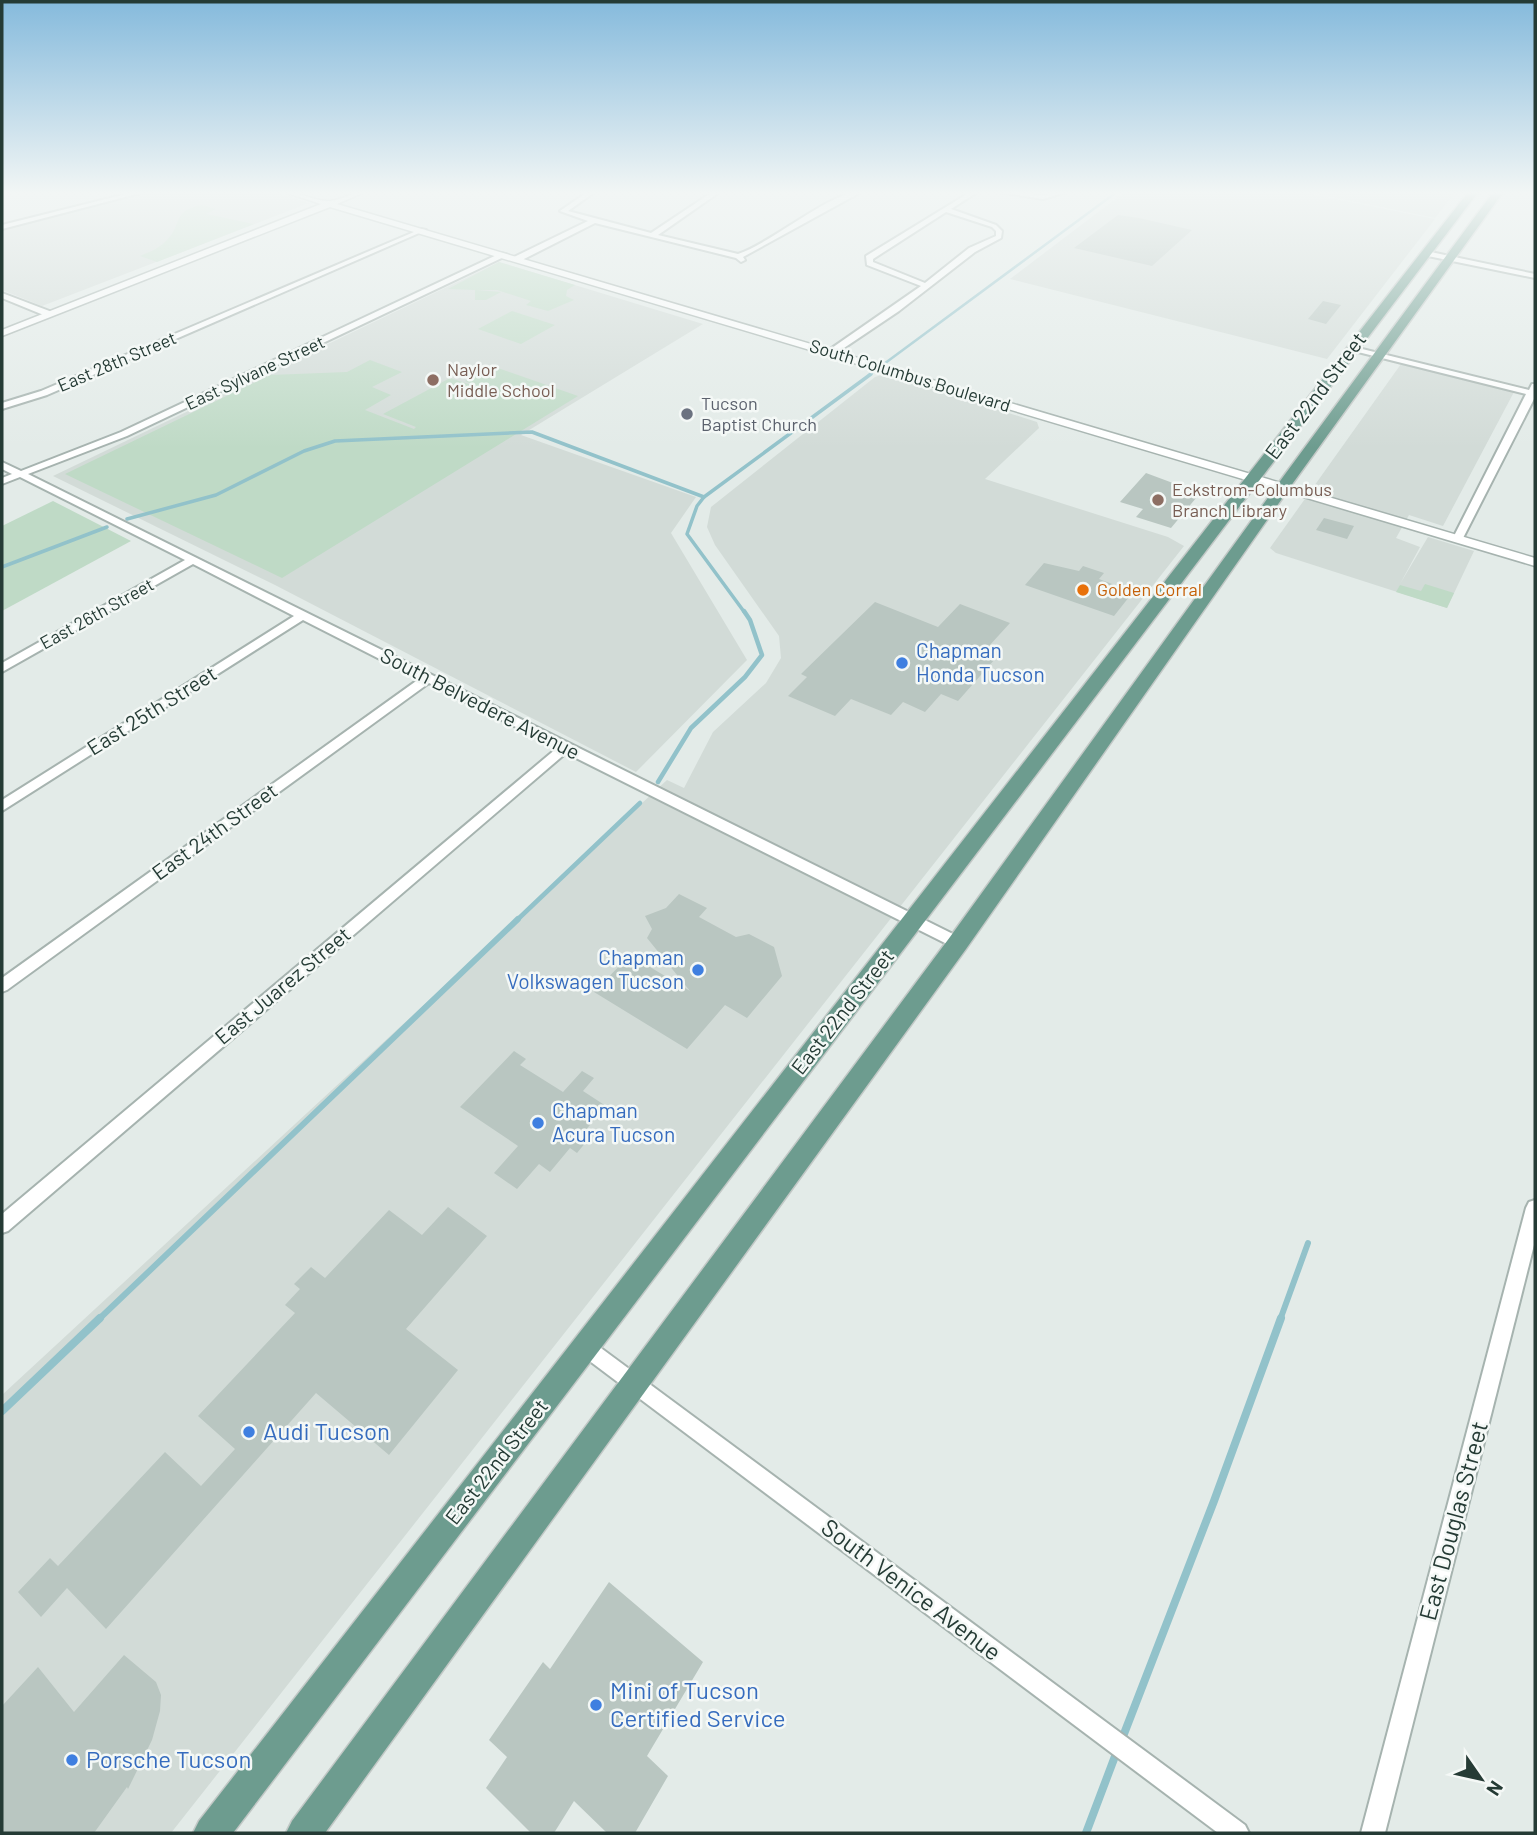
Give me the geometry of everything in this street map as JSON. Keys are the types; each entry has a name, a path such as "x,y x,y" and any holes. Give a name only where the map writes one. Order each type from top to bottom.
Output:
{"main road":[{"name":"East 22nd Street","path":"211,1833 1408,277"},
{"name":"East 22nd Street","path":"304,1833 958,943 1436,277"}],"street":[{"path":"2,333 144,277"},
{"name":"East 28th Street","path":"2,406 44,393 315,277"},
{"name":"East Sylvane Street","path":"2,481 124,435 459,277"},
{"name":"South Columbus Boulevard","path":"576,277 1535,562"},
{"path":"899,277 927,286"},
{"path":"834,353 865,334 938,277"},
{"path":"2,295 49,314"},
{"path":"1353,348 1534,390 1458,538"},
{"name":"South Belvedere Avenue","path":"2,465 958,943"},
{"name":"East 26th Street","path":"2,668 193,560"},
{"name":"East 25th Street","path":"2,806 303,615"},
{"name":"East 24th Street","path":"2,986 428,678"},
{"name":"East Juarez Street","path":"2,1225 565,747"},
{"name":"East Douglas Street","path":"1373,1833 1535,1208"},
{"name":"South Venice Avenue","path":"586,1346 1237,1833"}],"shaded area":[{"path":"2,277 118,277 42,306 2,290"},
{"path":"469,277 547,277 703,324 521,435 696,497 671,533 747,660 636,772 275,585 53,476"},
{"path":"1013,277 1391,277 1327,359 1010,279"},
{"path":"1401,364 1514,392 1443,526 1409,515 1396,538 1420,547 1400,584 1428,537 1474,551 1447,608 1276,553 1270,548"},
{"path":"885,374 1037,422 1039,428 985,479 1168,537 1184,546 171,1833 2,1833 2,1395 667,780 684,788 713,732 766,683 781,658 779,636 715,545 707,527 711,507 875,377"}],"green space":[{"path":"471,277 547,277 575,285 567,290 566,296 574,300 548,311 526,305 531,301 497,290 477,290 501,292 486,300 475,300 475,290 448,289"},
{"path":"512,311 555,325 521,344 478,329"},
{"name":"Naylor Middle School","path":"370,360 402,372 372,387 391,395 365,410 414,429 416,427 383,414 450,378 484,389 465,381 492,366 578,396 282,578 65,474 270,375 347,372"},
{"path":"53,501 131,541 2,611 2,526"},
{"path":"1425,584 1454,593 1447,608 1396,592 1400,585 1421,591"}],"building":[{"path":"1323,301 1341,305 1326,324 1308,319"},
{"name":"Eckstrom-Columbus Branch Library","path":"1146,473 1189,489 1185,495 1196,498 1171,528 1136,517 1143,509 1120,502"},
{"path":"1324,518 1354,526 1347,539 1316,530"},
{"name":"Golden Corral","path":"1044,563 1079,571 1083,566 1104,573 1099,579 1133,592 1114,616 1025,585"},
{"name":"Chapman Honda Tucson","path":"875,602 938,627 960,604 1010,623 989,646 1002,651 958,701 941,694 925,712 903,702 891,715 851,699 835,716 788,696 807,677 801,674"},
{"name":"Chapman Volkswagen Tucson","path":"679,894 707,908 699,917 736,937 749,934 774,947 782,976 747,1018 725,1005 687,1049 594,992 630,955 690,991 647,938 652,929 645,916 666,908"},
{"name":"Chapman Acura Tucson","path":"514,1051 526,1059 520,1065 563,1092 582,1071 594,1078 583,1091 606,1106 579,1138 586,1142 577,1153 570,1148 550,1172 539,1164 517,1189 494,1173 518,1146 460,1107"},
{"name":"Audi Tucson","path":"448,1207 487,1236 406,1329 458,1370 389,1455 316,1393 106,1629 67,1588 41,1617 18,1592 50,1558 58,1566 165,1452 201,1486 235,1449 198,1416 295,1313 285,1305 300,1289 294,1284 311,1267 325,1278 389,1210 422,1235"},
{"name":"Mini of Tucson Certified Service","path":"609,1582 703,1662 647,1756 668,1776 635,1833 607,1833 574,1801 554,1833 531,1833 486,1788 507,1757 489,1740 543,1662 550,1669"},
{"name":"Porsche Tucson","path":"124,1655 156,1682 161,1695 160,1711 152,1740 128,1789 127,1787 94,1833 2,1833 2,1706 38,1667 74,1712"}],"waterway":[{"path":"869,375 1002,277"},
{"path":"704,497 871,374"},
{"path":"127,519 216,495 304,451 335,441 532,432 704,497"},
{"path":"704,497 697,506 687,534 745,613"},
{"path":"2,567 107,527"},
{"path":"658,782 691,728 745,677 762,655 750,620 744,611"},
{"path":"516,921 640,803"},
{"path":"98,1320 518,919"},
{"path":"1280,1320 1308,1243"},
{"path":"2,1411 100,1318"},
{"path":"1122,1739 1281,1318"},
{"path":"1086,1833 1117,1751"}],"place":[{"name":"Naylor Middle School","path":"433,380"},
{"name":"Tucson Baptist Church","path":"687,414"},
{"name":"Eckstrom-Columbus Branch Library","path":"1158,500"},
{"name":"Golden Corral","path":"1083,590"},
{"name":"Chapman Honda Tucson","path":"902,663"},
{"name":"Chapman Volkswagen Tucson","path":"698,970"},
{"name":"Chapman Acura Tucson","path":"538,1123"},
{"name":"Audi Tucson","path":"249,1432"},
{"name":"Mini of Tucson Certified Service","path":"596,1705"},
{"name":"Porsche Tucson","path":"72,1760"}]}
